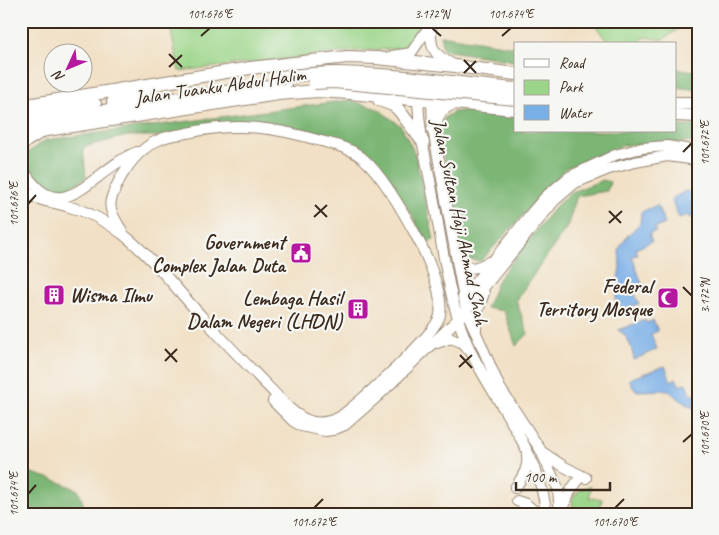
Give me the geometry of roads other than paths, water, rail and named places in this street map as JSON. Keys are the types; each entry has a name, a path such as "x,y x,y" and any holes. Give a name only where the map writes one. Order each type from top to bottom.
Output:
{"highway":[{"path":"22,109 55,110"}],"main road":[{"name":"Jalan Tuanku Abdul Halim","path":"22,109 250,68 347,57 376,62 456,66 514,74"},
{"path":"376,62 416,71 428,81 432,91 432,100"},
{"path":"374,95 382,94 391,88 393,80 376,62"},
{"path":"109,105 144,92 235,73 250,68"},
{"name":"Jalan Tuanku Abdul Halim","path":"21,125 109,105 335,73 412,78 514,89"},
{"path":"418,99 422,88 428,81 441,73 514,81"},
{"path":"470,75 457,81 455,88 457,94 472,104"},
{"name":"Jalan Tuanku Abdul Halim","path":"55,110 186,97 262,87 282,80 342,83 514,99"},
{"path":"126,118 262,87"},
{"name":"Jalan Tuanku Abdul Halim","path":"21,134 278,94 318,91 350,92 514,109"},
{"path":"350,92 393,106 408,120 423,142"},
{"path":"433,129 441,110 453,103"},
{"path":"677,103 698,103"},
{"path":"676,116 695,116"}],"street":[{"path":"376,62 411,53 432,23"},
{"path":"432,23 430,42 434,50 442,59 456,66"},
{"name":"Jalan Sultan Haji Ahmad Shah","path":"418,99 423,142 449,278 466,310 500,388 540,449 558,488 560,512"},
{"name":"Jalan Sultan Haji Ahmad Shah","path":"432,100 433,129 456,256 459,318 472,353 527,449 538,477 546,514"},
{"path":"21,166 42,193 63,198 78,192 123,158 139,152 162,138 199,130 244,126 292,132 335,145 357,154 373,170 401,209 424,248 438,290 441,312 437,323 418,346 340,417 329,422 313,422 298,416 205,320 150,259 124,235 94,215 67,206 39,200 21,188"},
{"path":"21,149 26,142 44,131"},
{"path":"438,290 458,296 495,259 542,201 569,177 615,155 642,148 667,146 698,151"},
{"path":"124,235 111,213 110,207 114,191 128,164 139,152"},
{"path":"205,320 223,347 288,417 301,426 324,431 333,430 346,425 352,420 459,318 554,201 575,183 609,169 667,156 698,160"},
{"path":"456,256 463,265 470,268 495,259"},
{"path":"438,290 445,285 449,278"},
{"path":"476,334 475,320 487,285"},
{"path":"431,346 451,338 461,342 472,353"},
{"path":"515,488 526,471 528,464 527,449"},
{"path":"540,449 582,478 570,491 560,512"},
{"path":"517,501 526,504 538,514"}],"water":[{"path":"686,191 698,195 698,220 696,215 690,218 688,215 679,218 671,199"},
{"path":"657,205 665,224 655,228 656,231 649,234 652,241 636,249 638,255 632,256 642,284 632,287 639,304 615,312 620,267 619,249 628,235 640,223 641,212"},
{"path":"645,320 647,323 653,320 658,331 651,334 657,349 634,360 627,339 618,330"},
{"path":"665,366 671,381 676,378 679,385 686,383 691,396 698,393 698,410 687,405 668,390 638,391 634,389 629,379"}],"place":[{"name":"Government Complex Jalan Duta","path":"301,253"},
{"name":"Wisma Ilmu","path":"54,295"},
{"name":"Federal Territory Mosque","path":"668,298"},
{"name":"Lembaga Hasil Dalam Negeri (LHDN)","path":"358,309"}]}
